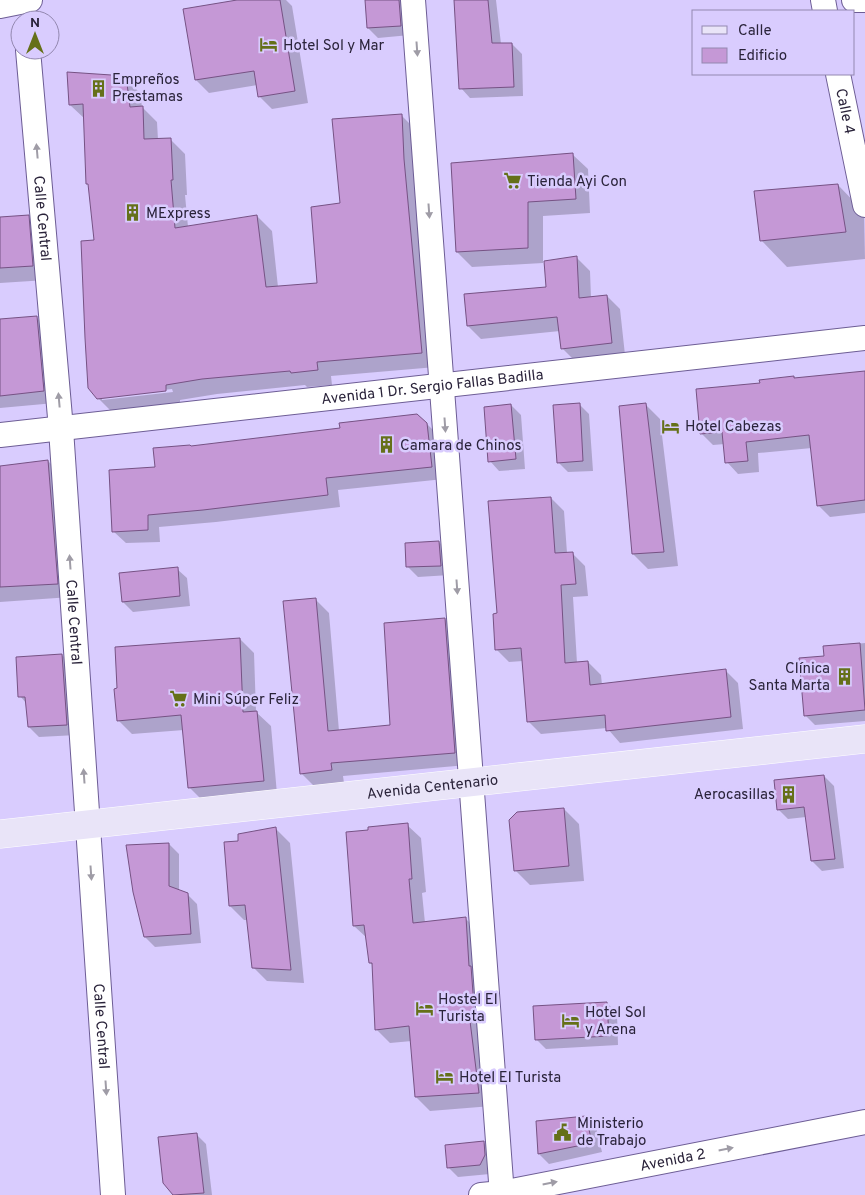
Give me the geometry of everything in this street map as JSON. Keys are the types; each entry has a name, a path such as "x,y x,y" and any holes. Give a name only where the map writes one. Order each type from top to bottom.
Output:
{"main road":[{"name":"Avenida Centenario","path":"0,834 865,739"}],"street":[{"path":"413,0 471,781 495,1194"},
{"path":"854,0 865,0"},
{"path":"0,6 26,5"},
{"name":"Calle Central","path":"29,60 61,429 113,1195"},
{"name":"Calle 4","path":"838,75 865,205"},
{"name":"Avenida 1 Dr. Sergio Fallas Badilla","path":"0,435 865,338"},
{"name":"Avenida 2","path":"495,1194 865,1122"}],"building":[{"path":"237,0 280,0 295,91 258,97 254,71 195,80 183,9"},
{"path":"365,0 399,0 401,26 367,28"},
{"path":"454,0 488,0 492,43 512,43 514,87 459,89"},
{"path":"67,72 126,76 130,107 143,106 144,139 171,138 173,180 171,180 175,228 257,215 266,287 317,283 311,207 340,203 332,119 402,114 404,159 422,353 317,362 318,370 202,379 166,385 166,391 97,399 88,388 85,338 81,241 94,240 88,184 86,184 83,104 69,105"},
{"name":"Tienda Ayi Con","path":"573,153 576,199 528,202 528,248 456,252 451,163"},
{"path":"838,184 846,232 760,241 754,191"},
{"path":"29,215 33,266 0,268 0,217"},
{"path":"577,256 579,298 607,295 612,343 561,349 557,317 467,326 464,294 546,287 544,261"},
{"path":"37,316 44,391 0,396 0,319"},
{"path":"865,371 865,500 817,506 809,435 746,442 748,461 725,463 722,432 700,434 696,389 760,383 759,380 794,376 794,378"},
{"path":"580,403 583,461 557,463 553,405"},
{"path":"646,403 664,552 632,554 619,406"},
{"path":"511,404 516,459 488,462 484,407"},
{"path":"417,414 427,423 432,467 326,478 328,495 148,515 148,530 112,532 109,470 155,467 153,448 191,446 340,428 339,423"},
{"path":"48,460 58,584 0,587 0,466"},
{"path":"551,497 555,553 573,552 576,584 561,585 565,663 588,661 590,685 726,669 731,717 606,731 605,715 527,722 521,648 495,650 493,614 497,613 488,501"},
{"path":"439,541 441,566 406,567 405,543"},
{"path":"178,567 180,596 122,602 119,573"},
{"path":"316,598 328,731 390,725 384,623 445,618 455,753 331,763 332,770 300,774 283,601"},
{"path":"240,638 243,712 257,711 264,781 188,788 181,715 117,721 114,689 117,688 115,647"},
{"name":"Clínica Santa Marta","path":"860,643 865,710 804,716 799,658 824,656 823,646"},
{"path":"62,654 67,725 28,727 25,697 18,697 16,657"},
{"path":"824,775 835,859 811,861 804,807 777,810 774,780"},
{"path":"564,808 569,866 514,871 509,820 517,812"},
{"path":"408,823 412,879 409,879 413,923 466,917 475,1020 470,1021 479,1093 415,1097 409,1026 375,1030 372,963 369,963 364,925 353,926 346,832 368,830 368,827"},
{"path":"276,827 291,970 252,968 245,905 229,906 224,842 238,841 238,834"},
{"path":"169,843 169,886 188,893 191,934 144,937 133,892 126,845"},
{"name":"Hotel Sol y Arena","path":"607,1002 609,1036 535,1040 533,1006"},
{"name":"Ministerio de Trabajo","path":"586,1116 592,1143 538,1154 536,1121"},
{"path":"197,1133 204,1193 173,1195 163,1183 158,1137"},
{"path":"484,1141 485,1155 480,1165 447,1168 445,1145"}],"place":[{"name":"Hotel Sol y Mar","path":"269,45"},
{"name":"Empreños Prestamas","path":"98,88"},
{"name":"Tienda Ayi Con","path":"513,181"},
{"name":"MExpress","path":"132,213"},
{"name":"Hotel Cabezas","path":"671,426"},
{"name":"Camara de Chinos","path":"386,445"},
{"name":"Clínica Santa Marta","path":"844,677"},
{"name":"Mini Súper Feliz","path":"179,699"},
{"name":"Aerocasillas","path":"789,794"},
{"name":"Hostel El Turista","path":"424,1008"},
{"name":"Hotel Sol y Arena","path":"571,1021"},
{"name":"Hotel El Turista","path":"445,1077"},
{"name":"Ministerio de Trabajo","path":"563,1132"}]}
